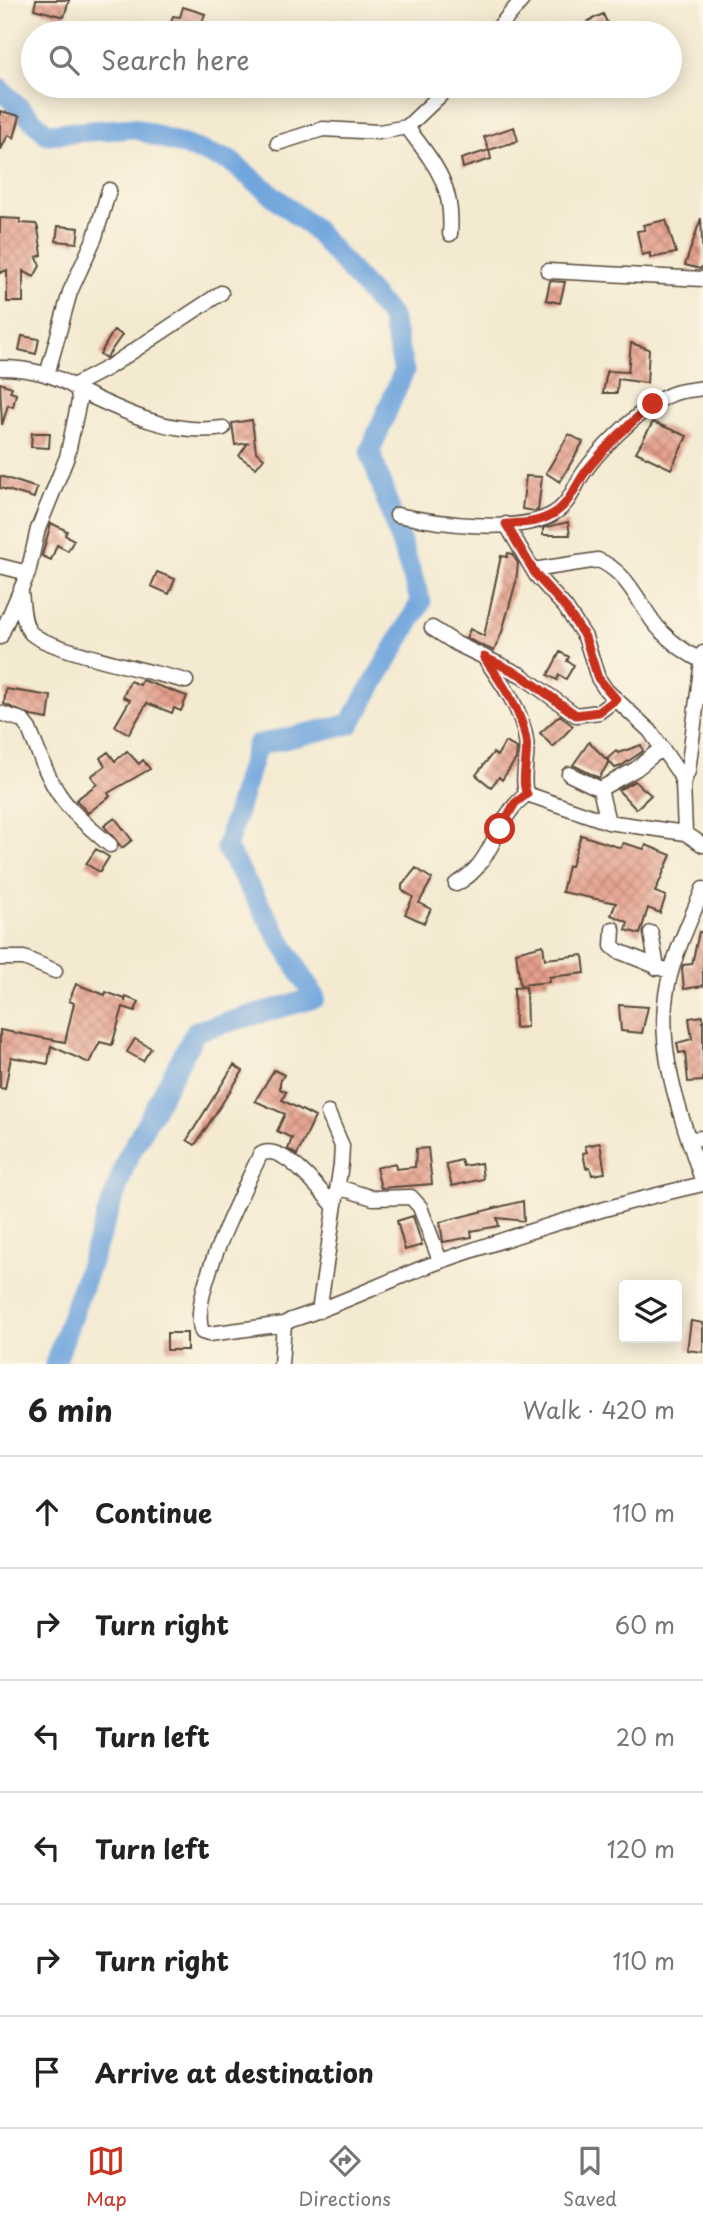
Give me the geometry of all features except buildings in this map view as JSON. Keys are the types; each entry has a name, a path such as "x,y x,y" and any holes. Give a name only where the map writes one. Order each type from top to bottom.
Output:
{"street":[{"path":"504,21 522,0"},
{"path":"278,143 323,129 379,132 407,128 438,98"},
{"path":"407,128 439,171 449,193 450,234"},
{"path":"47,375 70,292 95,237 109,190"},
{"path":"548,271 703,279"},
{"path":"76,388 221,293"},
{"path":"0,368 47,375 113,407 174,428 199,432 223,428"},
{"path":"0,637 28,573 38,529 67,457 76,388"},
{"path":"397,515 437,524 506,524 534,522 551,516 573,495 587,468 636,419 672,394 703,388"},
{"path":"506,524 533,570 565,607 585,637 598,678 650,731 683,783"},
{"path":"533,570 598,560 606,564 629,584 661,630 702,662"},
{"path":"0,566 28,573"},
{"path":"21,591 26,624 35,637 106,660 186,681"},
{"path":"432,628 521,675 576,715 599,712 616,699"},
{"path":"685,833 683,783 703,653"},
{"path":"484,657 522,721 528,753 524,789 527,794 608,822 685,833 703,845"},
{"path":"0,713 22,720 29,729 57,797 110,845"},
{"path":"600,789 636,769 662,748"},
{"path":"569,774 600,789"},
{"path":"600,789 608,822"},
{"path":"456,884 481,866 515,803 527,794"},
{"path":"664,970 703,889"},
{"path":"613,929 612,946 618,951 664,970"},
{"path":"334,1206 292,1162 272,1151 265,1151 260,1155 212,1261 202,1301 199,1325 202,1332 209,1334 284,1324 440,1261 590,1212 703,1183 696,1139 673,1089 666,1037 664,970 651,933"},
{"path":"0,958 24,958 55,971"},
{"path":"319,1311 342,1146 328,1113"},
{"path":"338,1187 373,1198 411,1197 420,1207 440,1261"},
{"path":"281,1364 284,1324"}],"waterway":[{"path":"0,89 47,134 134,128 230,161 313,228 391,317 404,371 370,451 421,602 350,724 257,745 226,848 315,998 196,1031 127,1159 55,1364"}],"route":[{"path":"500,829 515,803 527,794 524,789 528,753 522,721 484,657 521,675 576,715 599,712 616,699 598,678 585,637 565,607 536,575 506,524 534,522 551,516 573,495 587,468 653,404"}]}
